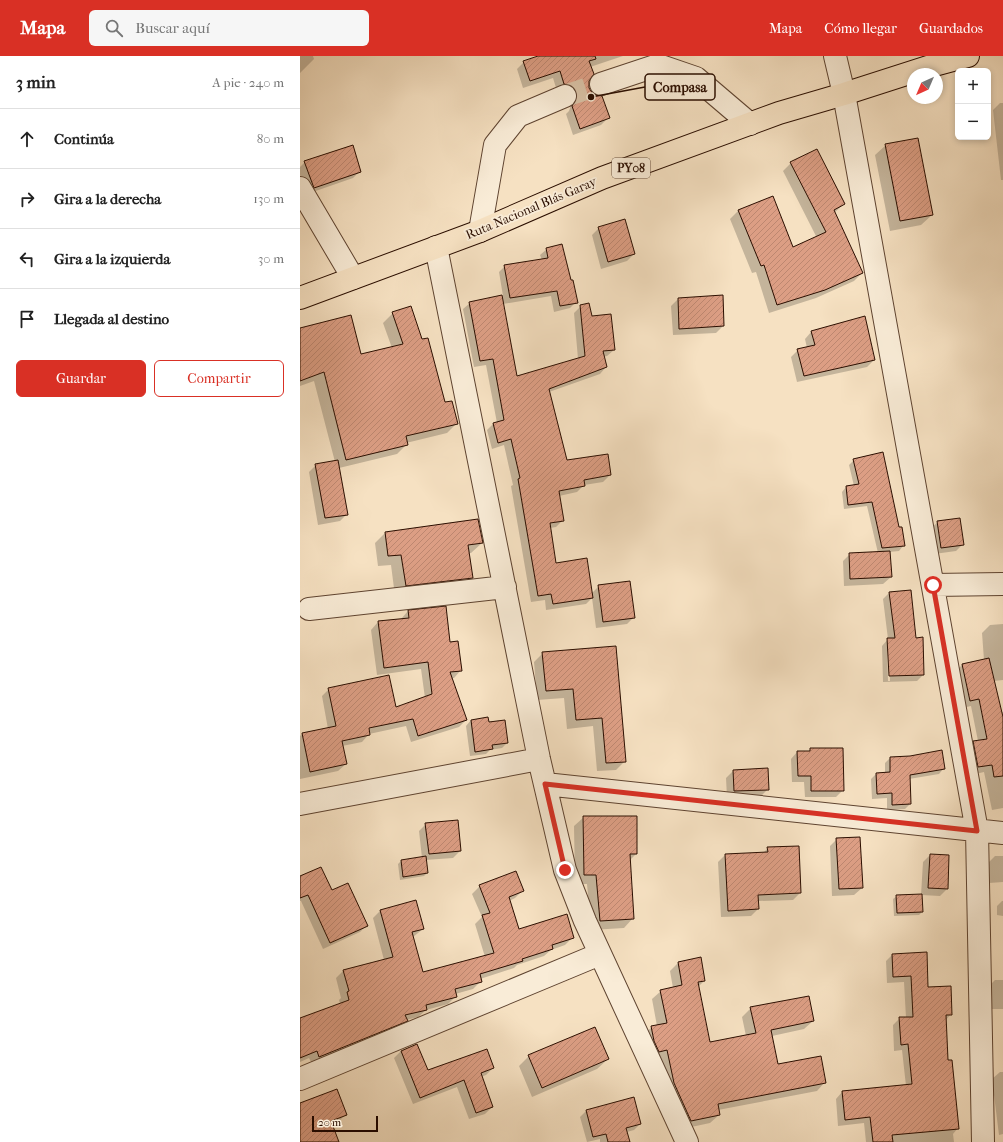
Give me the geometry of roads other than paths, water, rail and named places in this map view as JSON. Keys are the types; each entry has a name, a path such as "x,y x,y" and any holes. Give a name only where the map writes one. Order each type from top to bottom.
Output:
{"highway":[{"name":"Ruta Nacional Blás Garay","path":"300,298 480,231 602,178 779,113 844,94 926,61 968,56"}],"street":[{"path":"834,56 844,94 977,831 983,1142"},
{"path":"601,84 658,64 696,78 750,124"},
{"path":"480,231 495,145 518,116 565,96"},
{"path":"300,188 353,278"},
{"path":"436,247 539,759 565,870 585,921 687,1142"},
{"path":"933,585 1003,584"},
{"path":"309,609 505,588"},
{"path":"300,804 539,759"},
{"path":"545,784 1003,833"},
{"path":"300,1079 600,954"}],"tunnel":[{"path":"565,96 601,84"}],"place":[{"name":"Compasa","path":"591,97"}]}
